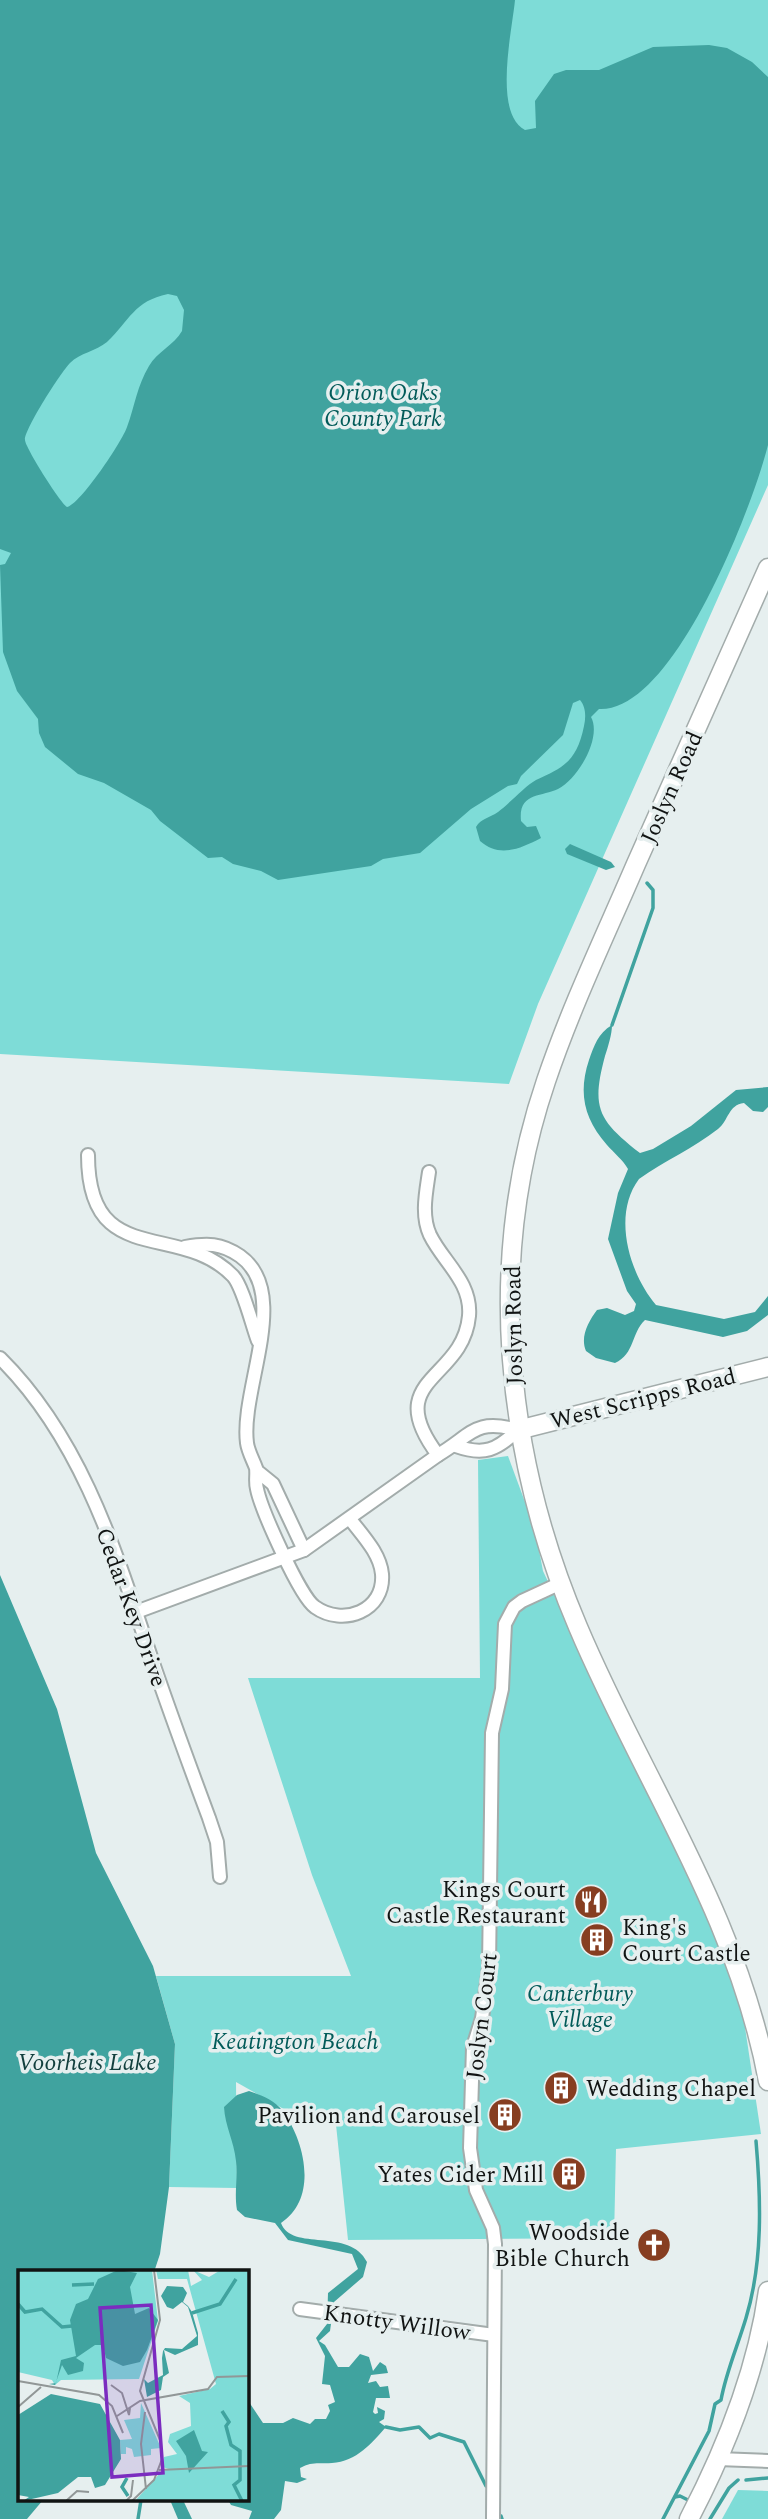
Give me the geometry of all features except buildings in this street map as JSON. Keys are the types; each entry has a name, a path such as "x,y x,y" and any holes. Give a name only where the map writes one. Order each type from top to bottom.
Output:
{"street":[{"name":"Joslyn Road","path":"768,568 588,976 545,1083 523,1170 511,1268 511,1361 518,1430 536,1511 578,1628 691,1855 739,1968 768,2081"},
{"path":"88,1155 88,1179 91,1189 99,1208 116,1229 133,1238 185,1247 205,1243 225,1246 253,1265 261,1283 263,1310 247,1443 257,1471 256,1488 286,1559 312,1606 327,1614 341,1617 359,1614 373,1604 379,1594 382,1571 376,1557 350,1519"},
{"path":"429,1172 426,1223 431,1237 458,1274 469,1314 466,1330 455,1350 418,1397 416,1414 423,1435 438,1455"},
{"path":"185,1247 235,1277 259,1343"},
{"name":"Cedar Key Drive","path":"0,1358 44,1411 78,1464 136,1612 213,1830 220,1877"},
{"name":"West Scripps Road","path":"456,1446 474,1452 501,1446 518,1430 768,1367"},
{"name":"West Scripps Road","path":"136,1612 286,1559 304,1550 438,1455 456,1446 470,1430 496,1424 518,1430"},
{"path":"257,1471 273,1484 304,1550"},
{"name":"Joslyn Court","path":"493,2519 493,2228 476,2190 470,2148 472,2059 475,2036 482,2018 490,1935 491,1742 502,1689 503,1635 514,1607 561,1583"},
{"path":"689,2519 718,2459 744,2393 768,2291"},
{"name":"Knotty Willow","path":"300,2309 494,2335"},
{"path":"718,2459 768,2461"}],"green space":[{"name":"Orion Oaks County Park","path":"0,0 768,0 768,485 538,1004 509,1084 0,1054"},
{"name":"Canterbury Village","path":"508,1456 535,1529 543,1571 719,1943 743,2014 761,2134 616,2149 614,2238 348,2240 335,2115 296,2116 236,2082 237,2188 169,2187 175,2044 156,1976 351,1976 312,1875 248,1678 480,1678 478,1460"},
{"path":"738,2490 768,2491 768,2519 722,2519"}],"water":[{"name":"Orion Oaks County Park","path":"0,0 515,0 508,51 507,90 515,121 525,130 536,128 535,101 554,74 566,70 599,70 653,47 709,45 727,48 752,62 768,77 768,445 760,474 728,556 681,643 655,678 627,701 599,709 591,717 594,725 591,746 574,776 558,789 532,797 523,805 521,821 527,827 536,826 541,838 510,850 495,849 480,841 476,827 532,783 562,766 573,755 581,738 585,719 580,700 573,703 563,735 521,776 517,784 508,786 471,809 420,853 383,859 371,866 278,880 261,871 233,864 222,857 208,858 160,821 151,810 104,783 78,774 45,747 39,733 38,719 17,691 3,652 0,565 5,564 11,553 0,549","holes":["168,294 177,296 184,310 182,331 149,366 127,427 110,457 91,484 67,507 26,445 26,434 30,425 70,363 107,342 133,312 147,301"]},
{"path":"570,844 611,862 615,867 606,870 567,854 565,849"},
{"path":"612,1025 601,1074 599,1101 607,1122 640,1153 653,1149 691,1126 736,1090 768,1087 768,1107 763,1112 753,1111 744,1103 739,1104 718,1129 639,1179 626,1209 625,1226 627,1244 638,1277 656,1305 724,1319 755,1312 768,1296 768,1315 747,1331 723,1337 645,1320 630,1349 615,1363 596,1358 586,1351 584,1346 584,1335 597,1310 607,1308 625,1315 634,1311 636,1304 627,1291 608,1239 618,1193 628,1169 593,1125 584,1095 586,1072 593,1050 600,1036"},
{"name":"Voorheis Lake","path":"0,1575 57,1709 96,1853 153,1966 175,2044 169,2187 160,2254 155,2270 18,2270 18,2502 41,2502 27,2519 0,2519"},
{"path":"249,2091 279,2106 297,2138 302,2153 304,2185 293,2213 281,2223 287,2232 308,2239 348,2245 359,2251 367,2262 363,2277 334,2302 330,2331 319,2341 325,2345 338,2367 349,2367 360,2354 369,2357 373,2371 380,2362 386,2366 388,2373 371,2375 368,2383 376,2381 380,2387 388,2386 390,2398 376,2398 373,2412 378,2413 377,2407 385,2411 384,2419 379,2422 386,2427 363,2450 349,2459 300,2468 301,2477 307,2479 297,2483 285,2481 281,2510 274,2519 249,2519 252,2511 231,2505 229,2502 248,2502 248,2400 263,2423 283,2423 293,2418 310,2424 315,2419 326,2419 330,2411 328,2405 335,2402 330,2385 322,2384 325,2356 316,2338 327,2324 328,2293 358,2269 352,2254 288,2240 275,2223 245,2217 237,2210 236,2161 224,2107 237,2095"},
{"path":"171,2502 184,2502 192,2519 178,2519"}],"waterway":[{"path":"612,1025 653,908 653,890 647,883"},
{"path":"663,2519 709,2431 715,2404 721,2400 752,2297 759,2230 756,2141"},
{"path":"386,2427 400,2430 419,2427 430,2438 439,2434 464,2442 486,2486"},
{"path":"746,2480 768,2478"},
{"path":"710,2519 729,2488 738,2480"},
{"path":"675,2497 680,2496 692,2502"},
{"path":"138,2519 141,2502"}],"place":[{"name":"Kings Court Castle Restaurant","path":"591,1902"},
{"name":"King's Court Castle","path":"597,1940"},
{"name":"Wedding Chapel","path":"561,2088"},
{"name":"Pavilion and Carousel","path":"505,2115"},
{"name":"Yates Cider Mill","path":"569,2174"},
{"name":"Woodside Bible Church","path":"654,2245"}],"park label":[{"name":"Keatington Beach","path":"295,2041"}]}
